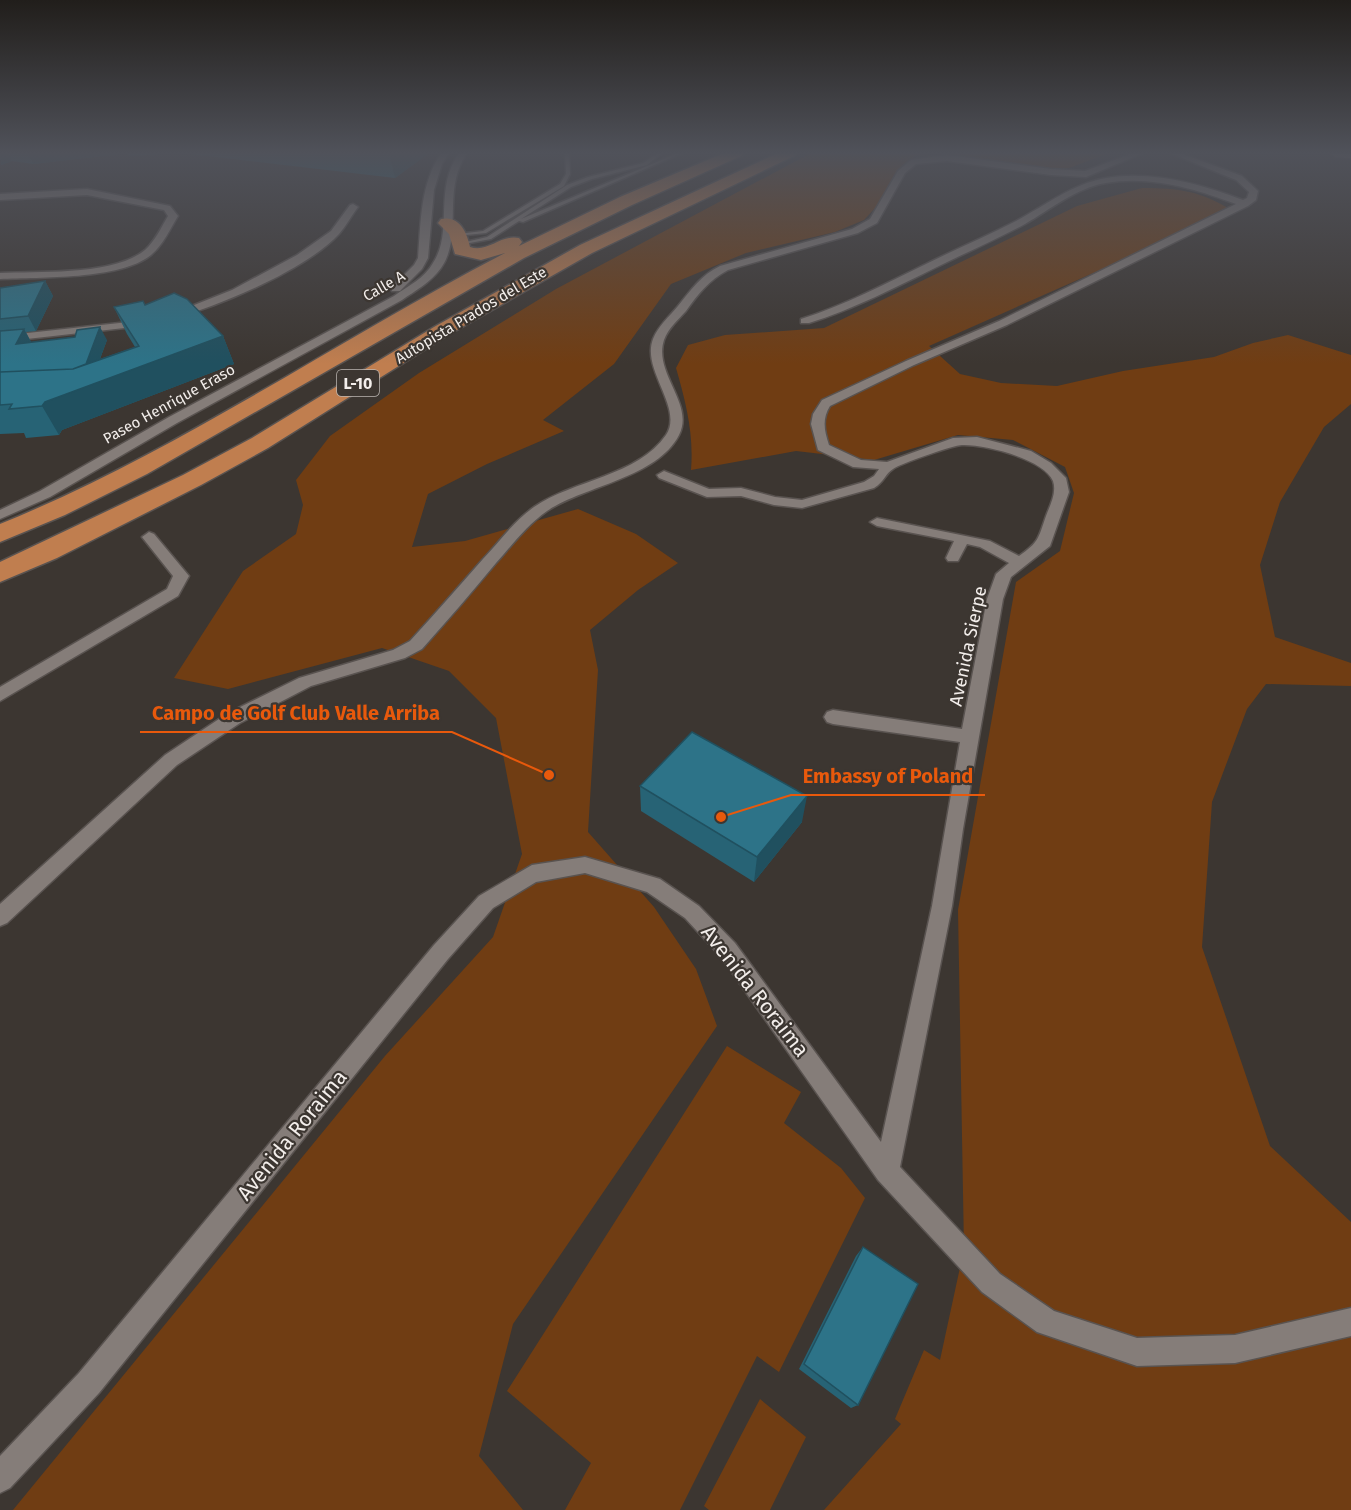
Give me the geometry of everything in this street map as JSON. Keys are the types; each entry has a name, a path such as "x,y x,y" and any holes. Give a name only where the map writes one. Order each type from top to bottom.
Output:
{"highway":[{"path":"455,234 461,250 469,254 493,252 555,223"},
{"path":"0,534 71,502 175,448 449,291 581,223"},
{"name":"Autopista Prados del Este","path":"0,548 183,462 538,259 607,223"},
{"name":"Autopista Prados del Este","path":"0,573 47,552 231,459 441,331 635,223"}],"street":[{"path":"0,276 106,268 131,261 145,254 153,246 167,223"},
{"path":"0,339 136,325 184,312 271,274 308,254 336,231 341,223"},
{"name":"Calle A","path":"354,321 400,286 418,267 423,258 426,223"},
{"name":"Calle A","path":"354,321 398,298 429,275 455,234 454,223"},
{"path":"0,917 171,760 234,718 305,682 399,654 416,645 518,528 542,507 643,462 660,449 674,434 676,418 674,402 657,362 658,339 702,281 724,268 855,231 869,223"},
{"path":"805,321 838,311 1017,223"},
{"name":"Avenida Sierpe","path":"887,1171 942,906 969,737 995,599 1004,574 1043,546 1062,492 1059,478 1046,466 1026,454 977,441 958,441 888,466 858,464 823,447 817,423 819,413 826,403 910,363 1003,323 1205,223"},
{"name":"Paseo Henrique Eraso","path":"0,515 45,494 173,420 354,321"},
{"path":"664,475 707,493 741,492 774,501 802,504 869,485 879,479 888,466"},
{"path":"877,522 985,544 1020,562"},
{"path":"0,695 173,592 181,576 149,537"},
{"path":"953,558 963,538"},
{"path":"833,717 969,737"},
{"name":"Avenida Roraima","path":"0,1478 89,1383 441,952 486,902 532,874 585,865 652,885 693,912 728,950 887,1171 991,1283 1047,1322 1137,1352 1235,1349 1351,1322"}],"lane":[{"path":"455,234 484,232 498,223"},
{"path":"455,234 489,238 512,223"},
{"path":"508,226 514,223"}],"shaded area":[{"path":"679,223 856,223 835,232 746,253 671,284 614,364 543,420 564,431 487,464 428,494 412,547 465,541 578,509 636,534 678,563 638,590 590,630 598,670 588,832 654,907 696,969 717,1026 513,1324 479,1456 523,1510 13,1510 385,1056 493,937 522,854 496,718 449,671 382,648 228,689 174,678 243,571 296,534 303,505 296,480 330,436 419,373 556,289"},
{"path":"1041,223 1205,223 929,346 960,374 1001,383 1057,386 1123,371 1214,357 1253,343 1288,335 1351,355 1351,404 1324,427 1280,502 1260,565 1275,637 1351,663 1351,686 1266,684 1247,709 1212,802 1202,947 1270,1146 1351,1222 1351,1510 824,1510 901,1424 895,1419 924,1350 940,1360 964,1249 958,910 1016,582 1060,551 1074,493 1065,467 1013,440 958,435 874,460 796,451 691,470 688,419 676,368 688,345 725,335 824,328"},
{"path":"727,1046 801,1092 784,1123 841,1168 865,1198 779,1372 757,1356 680,1510 565,1510 591,1463 507,1391"},
{"path":"760,1399 806,1437 770,1510 709,1510 704,1506"}],"building":[{"path":"45,281 28,316 0,319 0,288"},
{"path":"174,293 187,299 223,336 45,402 42,406 9,409 12,404 0,405 0,372 73,369 139,346 114,307 143,301 145,305"},
{"path":"100,327 86,364 73,369 0,372 0,331 24,329 16,344 75,337 77,330"},
{"path":"692,732 807,796 757,857 640,786"},
{"path":"863,1247 918,1284 858,1405 804,1364"}],"place":[{"name":"Campo de Golf Club Valle Arriba","path":"549,775"},
{"name":"Embassy of Poland","path":"721,817"}]}
